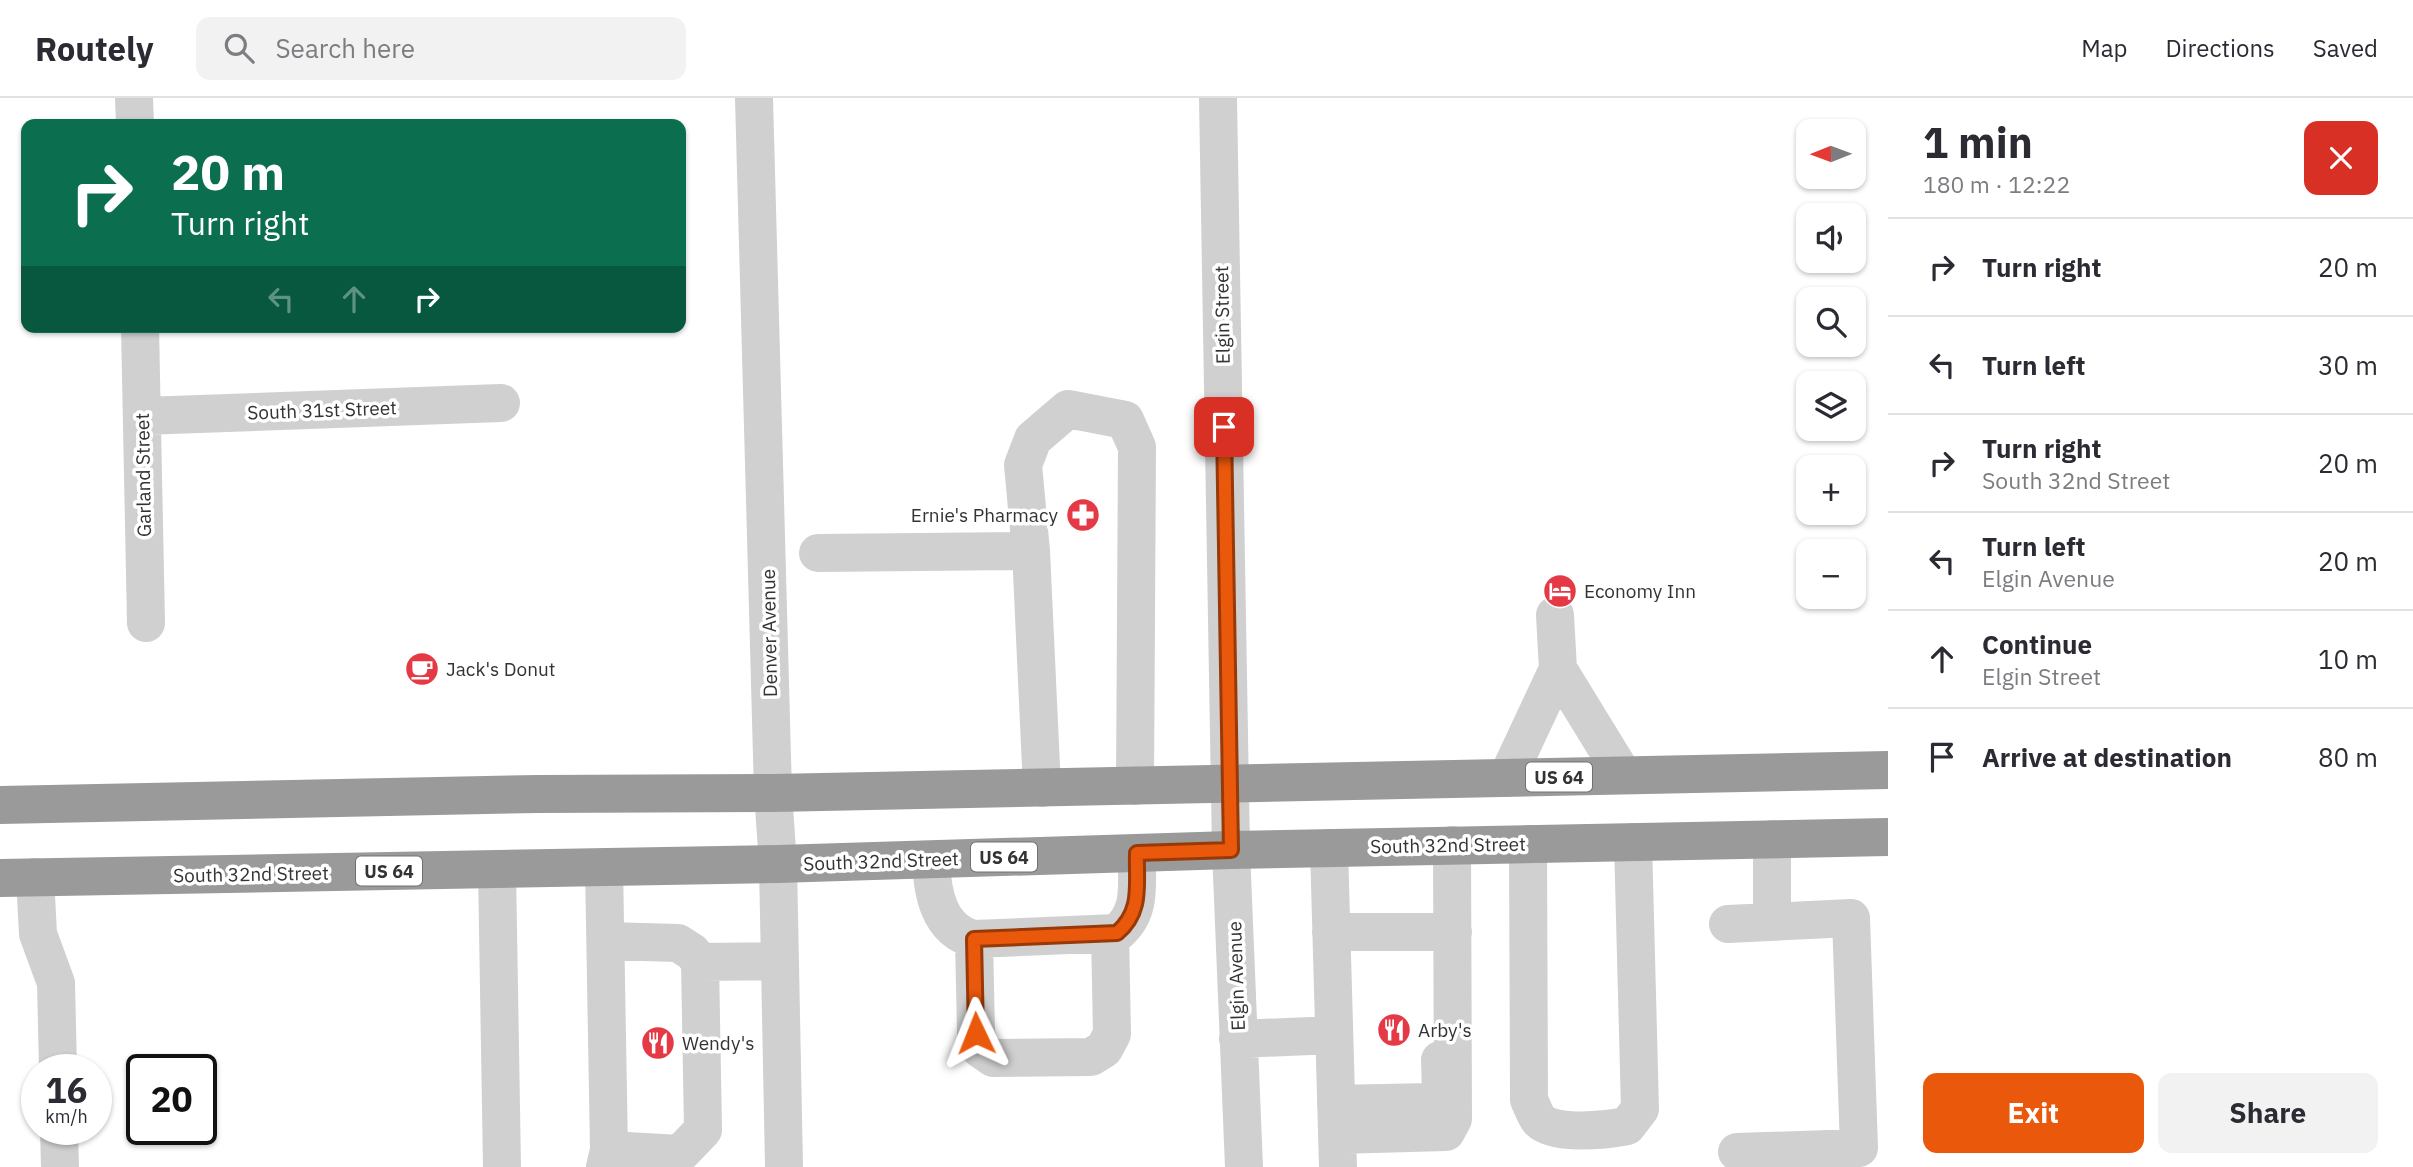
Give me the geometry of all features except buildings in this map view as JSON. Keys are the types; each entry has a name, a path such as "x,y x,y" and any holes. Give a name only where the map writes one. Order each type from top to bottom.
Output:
{"highway":[{"name":"US 64","path":"0,805 538,794 773,793 1888,770"},
{"name":"South 32nd Street","path":"17,878 778,864 1231,850 1888,837"}],"street":[{"path":"134,98 135,119"},
{"name":"Denver Avenue","path":"754,98 773,793 778,864 784,1167"},
{"name":"Elgin Street","path":"1218,98 1231,784"},
{"name":"Garland Street","path":"140,333 146,623"},
{"name":"South 31st Street","path":"143,416 501,403"},
{"path":"1042,788 1031,551 1023,465 1032,439 1068,409 1125,421 1137,447 1135,786"},
{"path":"818,553 1031,551"},
{"path":"1507,778 1558,669 1555,615"},
{"path":"1558,669 1623,775"},
{"name":"Elgin Avenue","path":"1231,784 1231,850 1244,1167"},
{"path":"1772,839 1772,922"},
{"path":"1528,844 1530,1100 1538,1119 1551,1129 1610,1130 1627,1126 1640,1109 1633,842"},
{"path":"1337,1135 1431,1102 1441,1093 1445,932 1452,845"},
{"path":"1329,848 1337,1135"},
{"path":"931,860 932,883 938,907 949,925 961,935 974,939 1117,933 1133,916 1136,904 1137,853"},
{"path":"604,867 607,941 607,1158 680,1154 703,1130 700,962 692,951 678,943 607,941"},
{"path":"497,869 502,1167"},
{"path":"17,878 56,983 58,1054"},
{"path":"1728,924 1851,918 1859,1148 1737,1152"},
{"path":"1331,932 1445,932"},
{"path":"1337,1135 1446,1132 1453,1119 1445,932"},
{"path":"974,939 976,1033 980,1049 993,1058 1091,1057 1104,1049 1112,1034 1110,933"},
{"path":"700,962 778,961"},
{"path":"1238,1039 1334,1035"},
{"path":"59,1145 60,1167"}],"place":[{"name":"Ernie's Pharmacy","path":"1083,515"},
{"name":"Economy Inn","path":"1560,591"},
{"name":"Jack's Donut","path":"422,669"},
{"name":"Arby's","path":"1394,1030"},
{"name":"Wendy's","path":"658,1043"}],"route":[{"path":"976,1033 974,939 1117,933 1133,916 1136,904 1137,853 1231,850 1224,427"}]}
